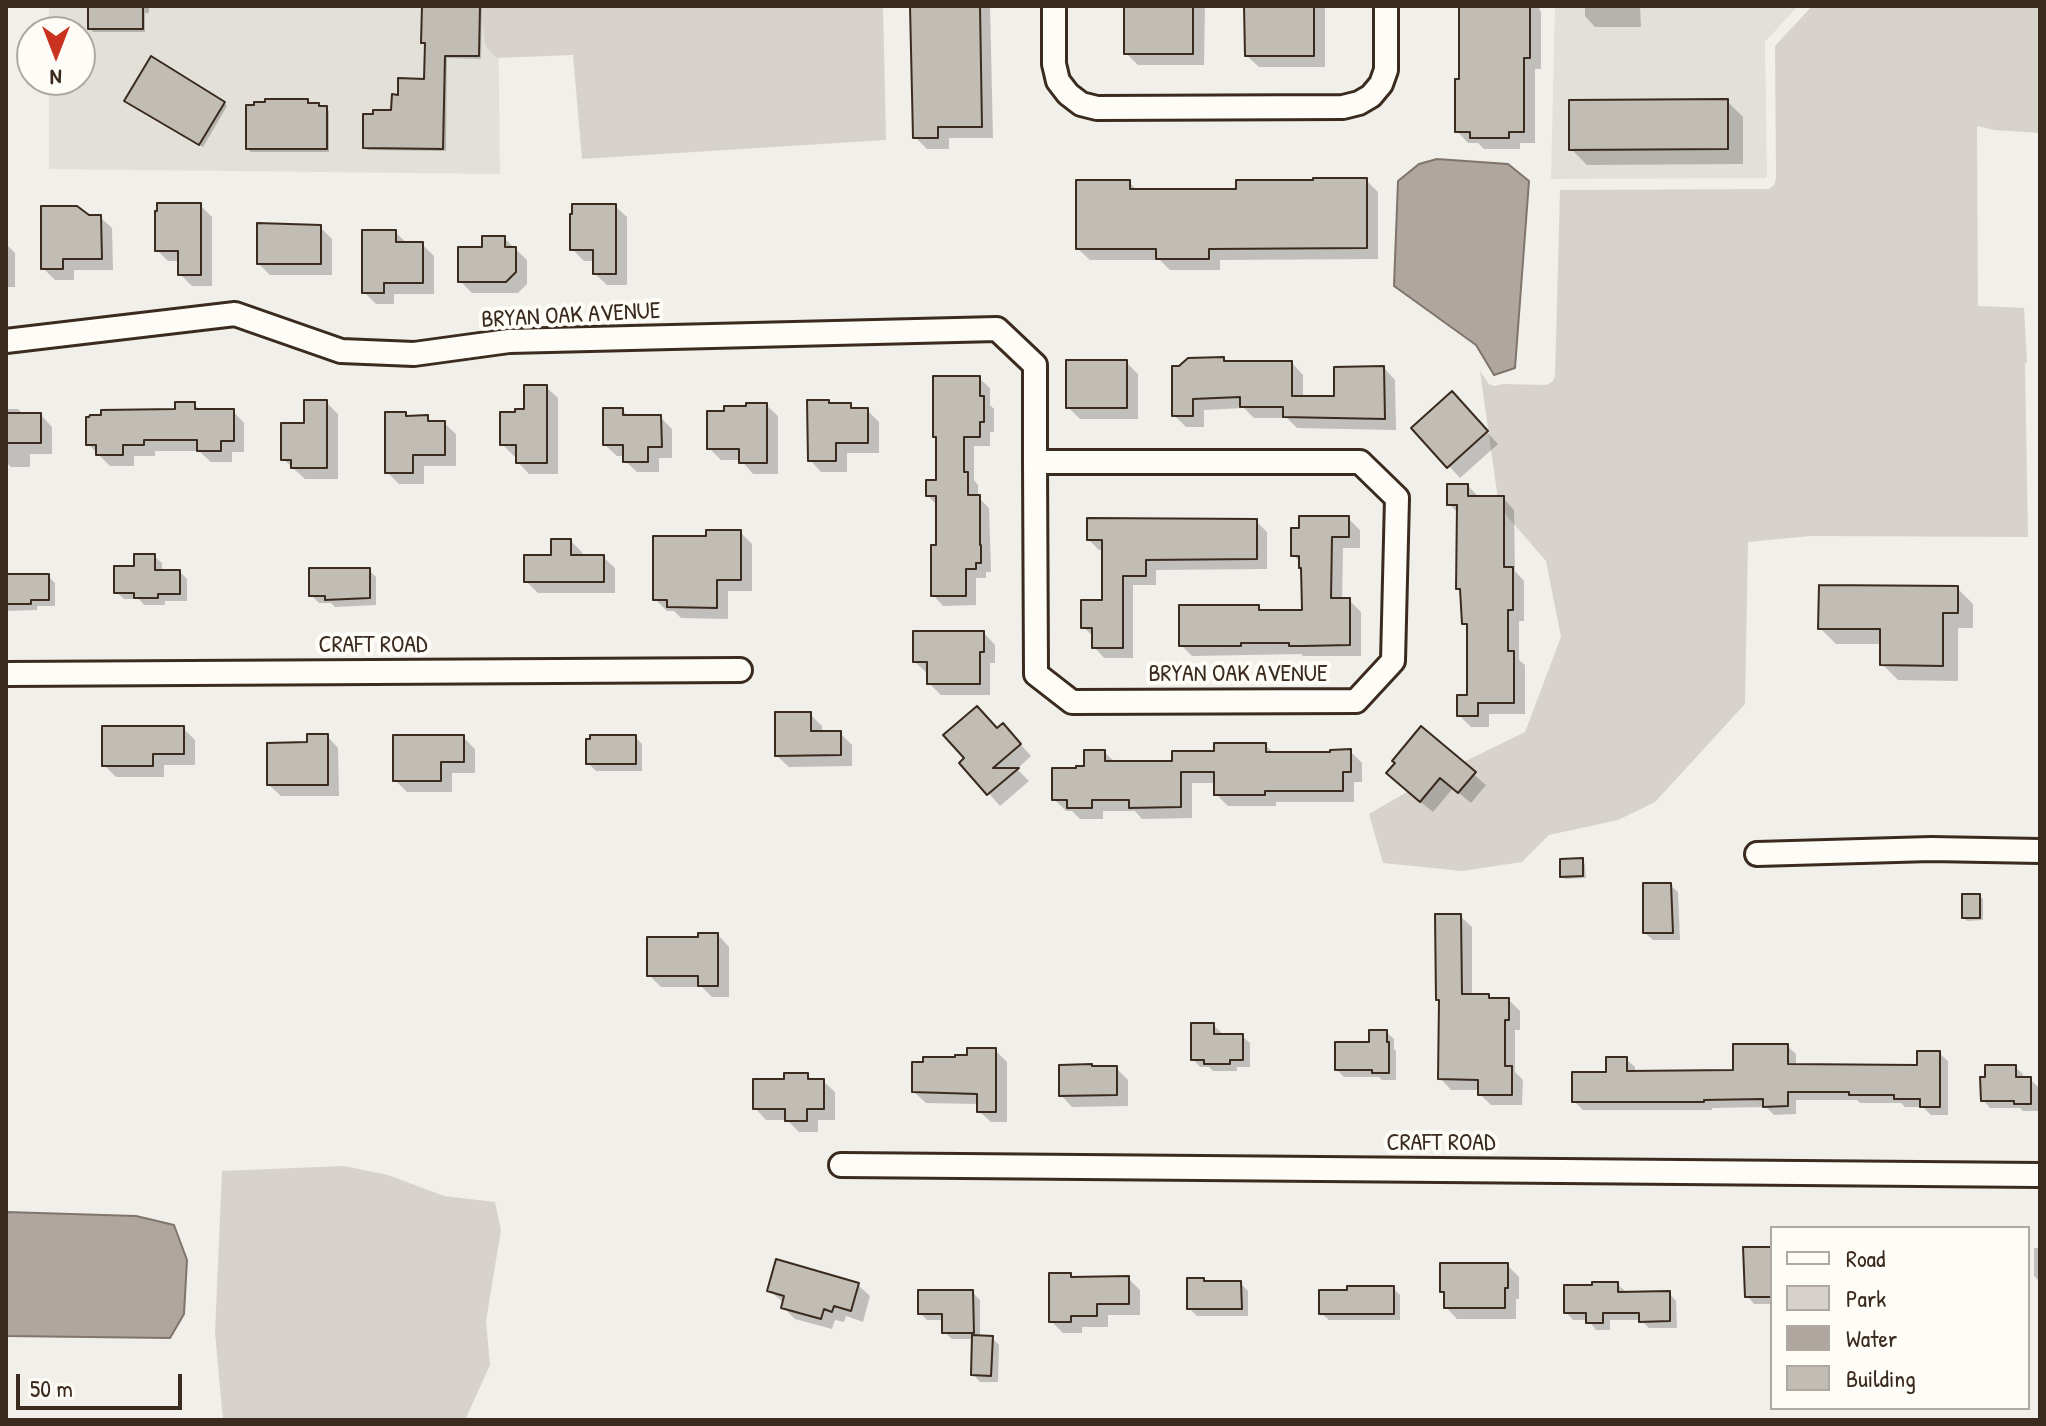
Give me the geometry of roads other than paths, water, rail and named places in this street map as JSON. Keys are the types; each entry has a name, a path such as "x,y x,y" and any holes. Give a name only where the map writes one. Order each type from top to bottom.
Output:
{"street":[{"path":"1054,6 1054,64 1058,81 1081,104 1097,108 1343,107 1359,103 1371,96 1381,84 1386,70 1386,6"},
{"name":"BRYAN OAK AVENUE","path":"6,341 235,314 341,351 414,354 509,341 997,329 1035,365 1035,462 1036,674 1072,702 1356,701 1393,661 1397,498 1360,462 1035,462"},
{"name":"CRAFT ROAD","path":"6,674 740,670"},
{"path":"1757,854 1931,849 2040,851"},
{"name":"CRAFT ROAD","path":"841,1165 2040,1175"}],"water":[{"path":"1437,159 1508,164 1529,181 1515,368 1494,375 1476,345 1394,286 1398,181 1419,164"},
{"path":"6,1212 136,1216 174,1225 187,1260 184,1314 170,1338 6,1336"}]}
